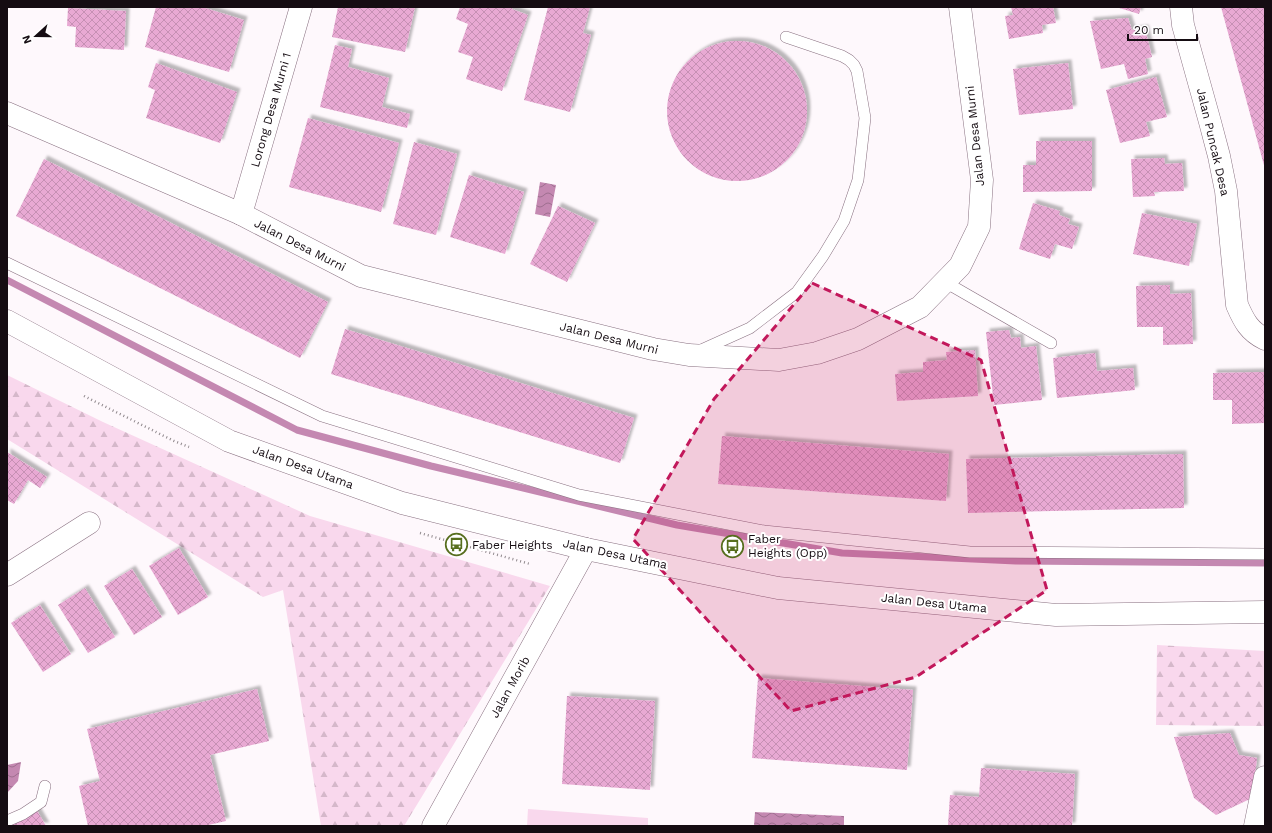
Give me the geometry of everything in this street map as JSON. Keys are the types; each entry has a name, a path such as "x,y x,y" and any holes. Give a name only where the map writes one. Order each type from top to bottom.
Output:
{"street":[{"name":"Lorong Desa Murni 1","path":"241,214 301,7"},
{"name":"Jalan Desa Murni","path":"7,113 241,214 361,276 653,349 689,355 779,360 817,353 858,339 920,307 960,266 979,227 982,180 960,7"},
{"name":"Jalan Puncak Desa","path":"1181,7 1182,25 1210,122 1226,191 1237,305 1243,320 1254,334 1265,339"},
{"name":"Jalan Desa Utama","path":"7,320 229,441 402,503 586,549 778,588 1056,615 1265,612"},
{"path":"7,575 89,524"},
{"name":"Jalan Morib","path":"433,826 586,549"},
{"path":"1255,826 1265,777"}],"lane":[{"path":"689,355 750,328 797,292 823,256 844,221 858,180 865,118 857,71 854,64 842,56 786,37"},
{"path":"7,263 322,416 579,495 764,531 970,552 1265,554"},
{"path":"945,282 1052,343"},
{"path":"7,821 23,814 42,802 45,786"}],"highlighted area":[{"path":"812,283 981,360 1047,590 916,677 791,711 633,539 714,399"}],"green space":[{"path":"7,375 103,422 310,516 550,586 404,826 321,826 283,590 263,597 7,439"},
{"path":"1157,645 1265,651 1265,726 1156,725"},
{"path":"528,809 648,818 648,826 527,826"}],"water":[{"path":"540,182 556,185 550,217 535,214"},
{"path":"21,762 18,781 7,793 7,765"},
{"path":"755,812 844,816 844,826 754,826"}],"building":[{"path":"156,7 202,7 244,20 229,72 145,47"},
{"path":"338,7 415,7 405,52 332,37"},
{"path":"460,7 513,7 512,9 528,15 502,91 466,79 473,57 458,52 468,24 456,19"},
{"path":"548,7 590,7 583,33 591,35 570,112 524,100"},
{"path":"1011,7 1053,7 1056,23 1042,25 1043,33 1009,39 1005,16 1013,15"},
{"path":"1116,7 1141,7 1139,14"},
{"path":"1221,7 1265,7 1265,169"},
{"path":"68,8 126,11 124,50 75,47 76,27 67,26"},
{"path":"1128,18 1132,30 1145,28 1152,57 1145,59 1148,74 1128,79 1124,64 1101,69 1090,21"},
{"path":"737,41 757,44 764,47 776,53 791,67 804,91 807,111 804,131 801,138 795,150 781,165 757,178 737,181 717,178 710,175 698,169 683,155 670,131 667,111 670,91 673,84 679,72 693,57 717,44"},
{"path":"335,45 352,49 348,67 389,78 382,107 410,114 407,128 320,107"},
{"path":"156,63 237,92 220,143 146,118 155,90 148,87"},
{"path":"1068,63 1073,109 1019,115 1013,69"},
{"path":"1156,77 1167,117 1146,122 1150,136 1120,143 1106,90"},
{"path":"308,118 399,143 381,212 289,187"},
{"path":"1036,141 1092,141 1092,191 1023,192 1023,165 1036,165"},
{"path":"414,142 457,154 436,235 393,224"},
{"path":"1164,158 1165,164 1182,163 1184,191 1154,192 1155,196 1133,197 1131,159"},
{"path":"44,159 328,302 300,358 16,216"},
{"path":"469,175 524,192 505,254 450,237"},
{"path":"1033,203 1060,211 1059,215 1070,219 1068,224 1079,227 1072,249 1055,244 1050,259 1019,249"},
{"path":"558,206 595,223 567,282 530,264"},
{"path":"1142,213 1197,224 1189,266 1133,254"},
{"path":"1170,285 1170,294 1191,293 1193,344 1163,345 1163,327 1137,327 1136,286"},
{"path":"345,329 634,418 620,463 331,374"},
{"path":"1009,330 1011,338 1020,337 1021,348 1036,346 1042,400 994,405 986,332"},
{"path":"975,350 978,396 897,401 895,374 923,372 923,362 947,360 946,352"},
{"path":"1095,353 1097,371 1133,368 1135,390 1057,398 1053,358"},
{"path":"1265,372 1265,423 1232,424 1232,400 1213,400 1213,373"},
{"path":"722,436 949,454 946,501 718,484"},
{"path":"7,452 47,477 40,488 28,480 14,504 7,500"},
{"path":"1183,454 1184,508 968,513 966,459"},
{"path":"179,548 208,597 178,615 149,566"},
{"path":"132,569 162,617 134,635 104,586"},
{"path":"85,588 115,637 88,653 58,605"},
{"path":"40,605 71,654 43,672 11,623"},
{"path":"758,678 913,690 907,770 752,758"},
{"path":"257,689 269,741 210,755 226,821 204,826 88,826 79,786 100,781 87,729"},
{"path":"567,696 655,701 650,790 562,784"},
{"path":"1230,733 1239,755 1257,758 1252,798 1216,815 1194,798 1174,737"},
{"path":"981,768 1075,774 1072,826 948,825 950,795 979,797"},
{"path":"35,807 46,826 7,826"}],"waterway":[{"path":"7,280 297,430 431,466 677,525 842,553 1016,561 1265,563"}],"place":[{"name":"Faber Heights","path":"456,545"},
{"name":"Faber Heights (Opp)","path":"732,546"}]}
